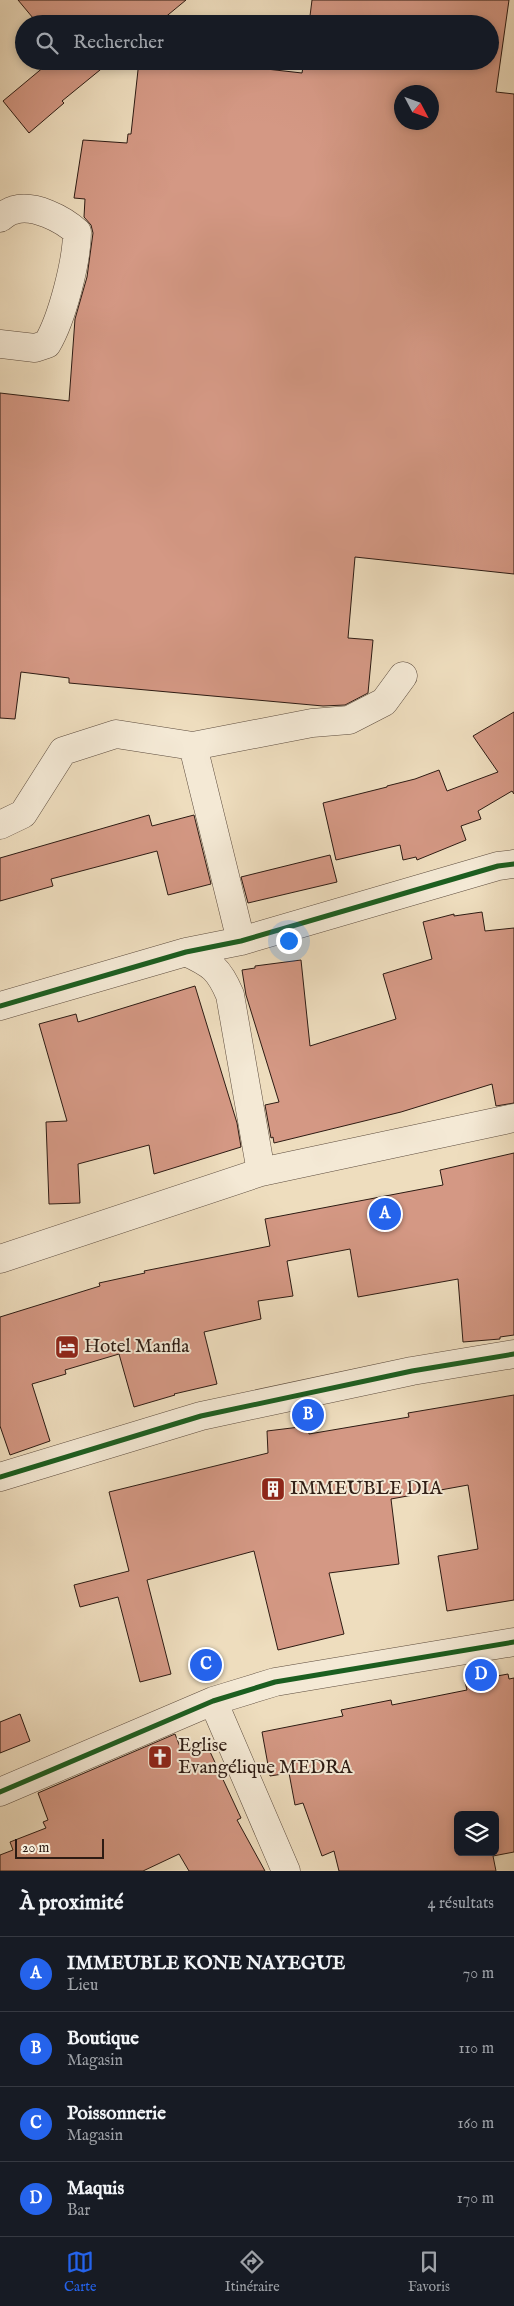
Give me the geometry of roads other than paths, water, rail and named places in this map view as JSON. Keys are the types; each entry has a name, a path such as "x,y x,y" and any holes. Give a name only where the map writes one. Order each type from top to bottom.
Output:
{"street":[{"path":"0,218 13,210 28,208 67,223 77,232 77,248 55,331 47,344 35,348 0,344"},
{"path":"0,825 23,814 64,751 116,734 193,746 312,724 349,720 384,702 403,676"},
{"path":"193,746 241,941"},
{"path":"0,1006 186,952 241,941 498,866 514,864"},
{"path":"186,952 211,964 222,976 230,995 262,1172"},
{"path":"0,1259 262,1172 514,1118"},
{"path":"0,1477 201,1416 412,1371 514,1354"},
{"path":"0,1792 213,1701 275,1682 514,1642"},
{"path":"213,1701 286,1871"}],"place":[{"name":"IMMEUBLE KONE NAYEGUE","path":"385,1214"},
{"name":"Hotel Manfla","path":"67,1347"},
{"name":"Boutique","path":"308,1415"},
{"name":"IMMEUBLE DIA","path":"273,1489"},
{"name":"Poissonnerie","path":"206,1665"},
{"name":"Maquis","path":"481,1675"},
{"name":"Eglise Evangélique MEDRA","path":"160,1757"}]}
